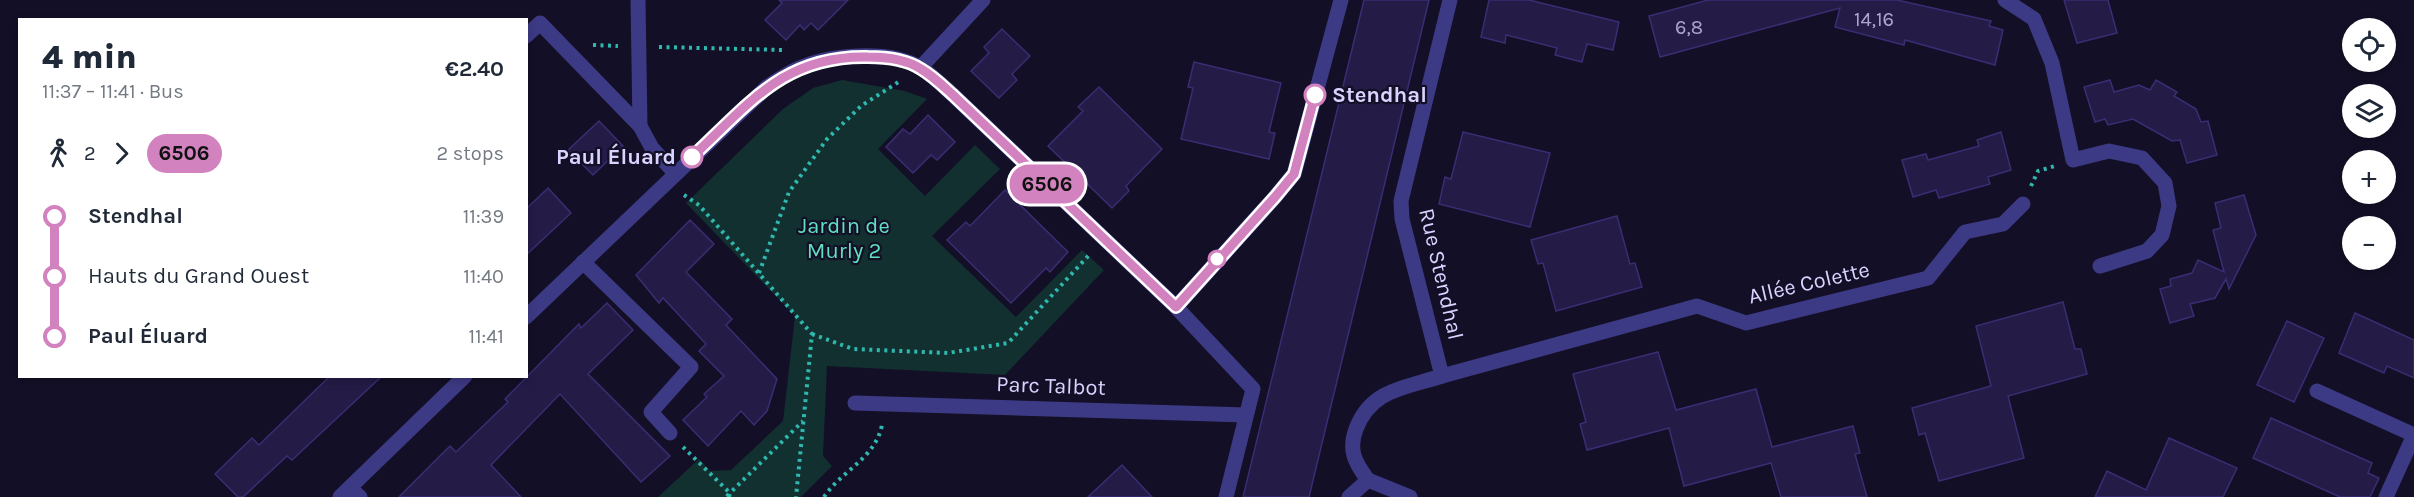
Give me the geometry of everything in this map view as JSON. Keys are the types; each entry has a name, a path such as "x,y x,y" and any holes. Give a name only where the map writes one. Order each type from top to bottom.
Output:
{"street":[{"path":"638,0 640,126"},
{"path":"920,68 983,0"},
{"path":"1176,307 1294,174 1341,0"},
{"name":"Rue Stendhal","path":"1368,480 1355,463 1352,446 1364,412 1374,401 1386,394 1442,376 1402,219 1401,201 1450,0"},
{"path":"2006,0 2034,19 2052,63 2073,160 2109,151 2142,158 2165,183 2169,206 2163,235 2147,251 2100,266"},
{"path":"528,34 540,23 640,126 670,178"},
{"path":"528,315 767,87 795,70 821,61 846,56 898,59 920,68 953,95 1176,307 1252,389 1226,497"},
{"name":"Allée Colette","path":"1442,376 1697,306 1746,322 1928,278 1965,232 2003,224 2023,204"},
{"path":"583,262 691,367 651,412 670,433"},
{"path":"350,494 463,378"},
{"path":"2317,391 2414,435 2386,497"},
{"name":"Parc Talbot","path":"855,402 1246,415"},
{"path":"1349,497 1368,480 1410,497"}],"path":[{"path":"561,45 800,51 821,61"},
{"path":"759,273 789,192 827,139 861,106 920,68"},
{"path":"2023,204 2038,171 2073,160"},
{"path":"670,178 699,205 812,334 853,349 948,353 1008,343 1104,238"},
{"path":"796,497 812,334"},
{"path":"824,497 868,454 880,435 886,404"},
{"path":"670,433 728,496 804,420"}],"green space":[{"name":"Jardin de Murly 2","path":"842,80 905,91 927,99 878,149 925,196 975,145 1000,169 932,236 1016,317 1082,250 1104,270 1005,375 827,366 823,456 832,466 801,497 658,497 699,459 710,471 731,470 783,421 795,316 686,203 783,109 813,88"}],"building":[{"path":"779,0 848,0 818,30 811,23 804,30 800,25 786,40 765,20 782,3"},
{"path":"1364,0 1429,0 1309,497 1243,497"},
{"path":"1489,0 1529,0 1619,22 1613,50 1587,44 1582,62 1555,55 1557,48 1506,35 1505,43 1481,37"},
{"path":"1708,0 1897,0 1991,21 1989,26 2003,30 1995,65 1905,40 1904,45 1835,27 1840,8 1660,57 1649,16"},
{"path":"2064,0 2108,0 2117,33 2077,43"},
{"path":"1002,29 1030,56 1012,74 1017,80 999,98 971,71 989,53 984,47"},
{"path":"1194,62 1281,83 1269,132 1275,133 1269,159 1181,139 1193,88 1188,87"},
{"path":"2110,80 2114,92 2139,85 2150,90 2156,80 2177,92 2174,96 2196,109 2201,122 2208,121 2217,155 2187,163 2180,140 2172,141 2133,119 2108,125 2105,119 2095,122 2084,87"},
{"path":"1099,87 1162,149 1126,186 1129,191 1112,208 1048,146 1083,111 1078,107"},
{"path":"928,115 955,142 937,160 931,155 913,173 886,147 903,129 910,134"},
{"path":"599,121 623,146 593,175 568,150"},
{"path":"1463,132 1550,153 1530,227 1439,204 1445,177 1451,179"},
{"path":"2001,132 2011,170 1988,177 1990,184 1939,198 1936,190 1913,197 1902,160 1926,154 1928,160 1979,146 1977,140"},
{"path":"548,188 571,213 528,253 528,207"},
{"path":"1005,190 1068,252 1050,272 1046,268 1011,303 947,240 966,222 970,226"},
{"path":"2244,195 2256,235 2229,289 2226,279 2215,298 2190,304 2194,316 2170,323 2160,289 2171,286 2170,279 2192,273 2198,260 2224,272 2213,230 2221,228 2215,203"},
{"path":"1617,216 1630,264 1635,263 1642,287 1556,311 1543,263 1538,264 1531,240"},
{"path":"690,220 714,244 686,272 732,319 726,325 777,379 767,411 754,425 741,411 708,446 683,420 707,397 704,394 724,376 699,351 706,344 663,298 659,303 636,275"},
{"path":"2063,302 2075,349 2081,349 2087,374 2008,396 2024,458 1939,481 1925,433 1919,435 1912,408 1991,386 1976,326"},
{"path":"607,303 633,330 588,374 670,456 641,482 560,394 491,465 521,497 399,497 450,446 456,452 508,402 505,399 579,324 581,328"},
{"path":"2355,313 2414,340 2414,378 2387,366 2384,373 2339,353"},
{"path":"2287,321 2324,338 2294,402 2257,385"},
{"path":"1658,352 1676,410 1756,389 1772,447 1853,426 1860,453 1855,454 1867,497 1781,497 1771,463 1684,486 1669,428 1587,450 1580,424 1586,422 1573,374"},
{"path":"328,378 380,378 292,460 287,456 243,497 238,497 215,474 252,438 259,445"},
{"path":"2271,418 2372,463 2368,473 2379,478 2370,497 2340,497 2253,458"},
{"path":"2169,438 2237,468 2223,497 2095,497 2107,471 2146,490"},
{"path":"1122,465 1152,497 1088,497"}],"bus line":[{"name":"6506","path":"692,157 767,87 795,70 846,56 898,59 920,68 953,95 1176,307 1294,174 1315,95"}],"place":[{"name":"Stendhal","path":"1315,95"},
{"name":"Paul Éluard","path":"692,157"}]}
